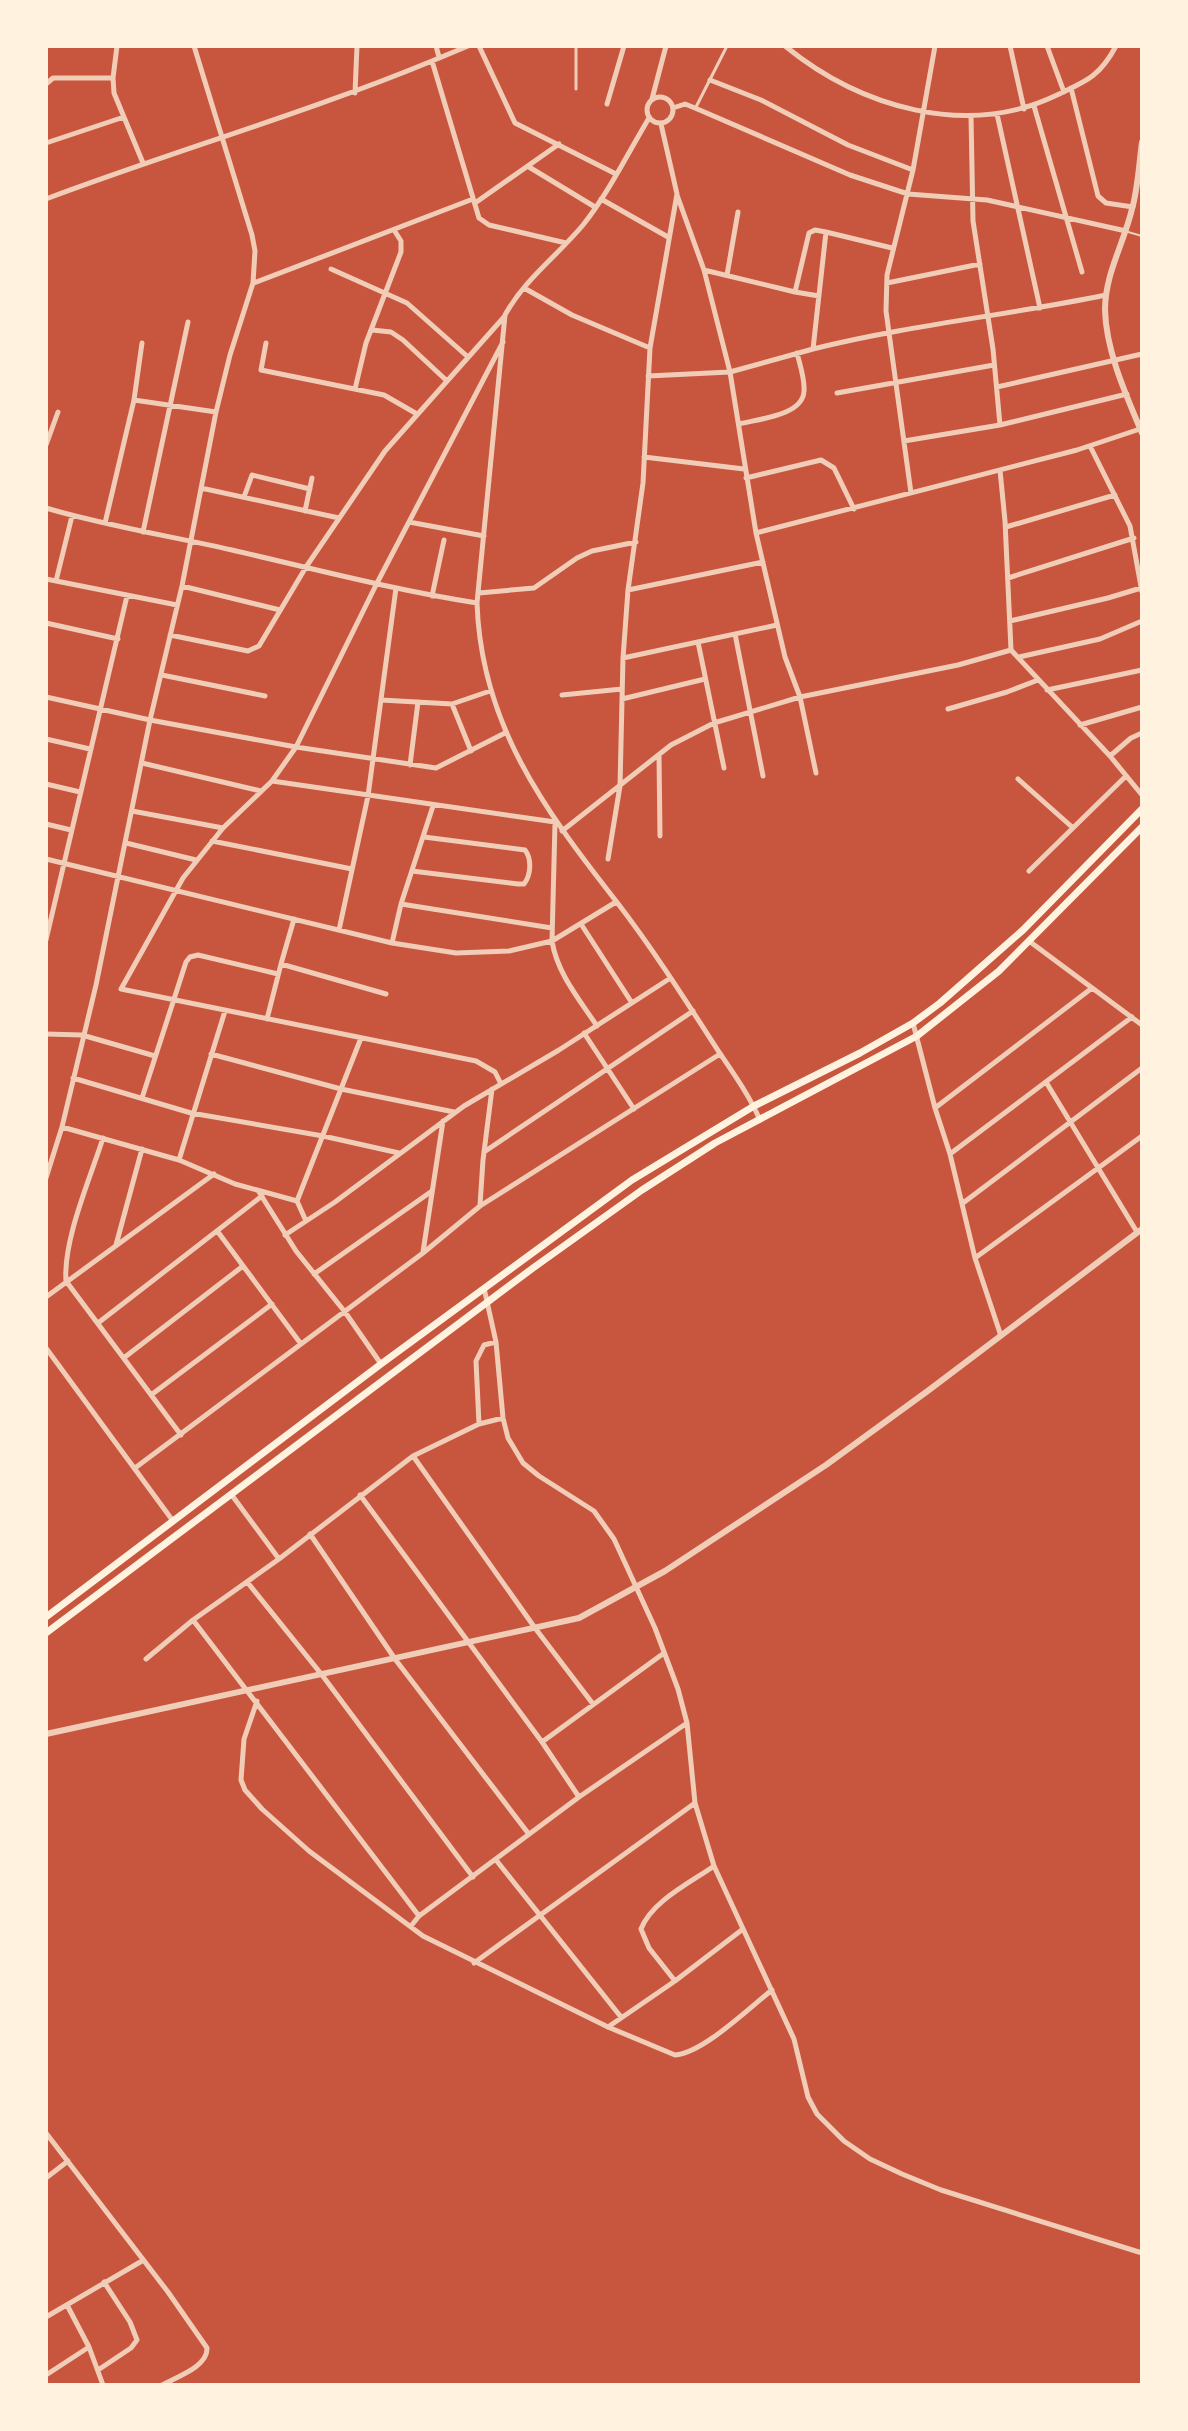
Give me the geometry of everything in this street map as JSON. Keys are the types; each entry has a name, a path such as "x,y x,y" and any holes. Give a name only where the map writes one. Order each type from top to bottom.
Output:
{"main road":[{"path":"46,1617 381,1364 632,1180 754,1106 913,1023 959,988 1023,930 1142,809"},
{"path":"46,1633 488,1302 664,1175 715,1143 917,1036 999,971 1142,827"}],"street":[{"path":"117,46 114,93 143,163"},
{"path":"46,1178 62,1127 96,985 216,412 253,283 255,251 252,235 194,46"},
{"path":"355,93 357,46"},
{"path":"436,46 439,57"},
{"path":"46,199 143,163 355,93 468,46"},
{"path":"479,46 511,117 528,131 616,174"},
{"path":"576,46 576,89"},
{"path":"607,104 624,46"},
{"path":"170,635 253,650 259,646 306,567 385,451 505,315 524,288 567,243 601,199 649,118 647,109 666,46"},
{"path":"695,108 727,46"},
{"path":"785,46 829,77 880,100 925,112 971,116 1024,109 1064,92 1096,75 1116,46"},
{"path":"911,493 886,283 925,112 935,46"},
{"path":"1010,46 1024,109"},
{"path":"1047,46 1064,92"},
{"path":"432,61 479,218 489,225 567,243"},
{"path":"46,84 53,78 113,78"},
{"path":"710,80 761,100 848,145 913,170"},
{"path":"1071,88 1098,196 1106,203 1136,207"},
{"path":"651,101 664,98 673,108"},
{"path":"673,108 685,104 850,175 908,194 972,198 1126,231"},
{"path":"1034,106 1082,272"},
{"path":"661,124 670,120 673,108"},
{"path":"997,114 1040,309"},
{"path":"971,116 972,198 1000,425"},
{"path":"46,143 124,117"},
{"path":"649,118 661,124"},
{"path":"661,124 677,194 704,270 730,372 756,533 777,625 800,697 816,773"},
{"path":"756,533 1141,431 1106,325 1106,295 1136,207 1142,142"},
{"path":"253,283 474,201 559,144"},
{"path":"529,167 595,207"},
{"path":"608,859 620,786 623,658 644,457 650,348 677,194"},
{"path":"601,199 668,237"},
{"path":"727,275 738,212"},
{"path":"355,389 366,343 401,252 401,241 394,230"},
{"path":"795,292 809,233 815,230 892,248"},
{"path":"813,349 826,232"},
{"path":"886,283 980,264"},
{"path":"331,269 407,303 468,357"},
{"path":"704,270 819,296"},
{"path":"524,288 572,315 650,348"},
{"path":"648,376 730,372 890,331 1040,309 1106,295"},
{"path":"505,315 477,603 480,642 491,691 505,733 555,822 693,1011 760,1120"},
{"path":"143,532 188,322"},
{"path":"372,330 391,332 403,340 447,381"},
{"path":"501,1084 495,1072 476,1061 121,989 196,860 223,828 272,781 296,747 376,585 503,342"},
{"path":"105,523 134,400 142,343"},
{"path":"266,343 261,370 384,395 417,414"},
{"path":"739,424 792,410 800,404 804,390 797,353"},
{"path":"997,387 1142,354"},
{"path":"837,393 994,365"},
{"path":"904,441 1000,425 1127,394"},
{"path":"134,400 216,412"},
{"path":"46,443 58,412"},
{"path":"1010,621 1142,589 1134,538 1090,446"},
{"path":"644,457 744,469"},
{"path":"746,478 821,460 834,468 854,509"},
{"path":"1000,470 1006,527 1011,650 1110,756 1142,795"},
{"path":"244,497 252,475 310,489"},
{"path":"305,511 312,478"},
{"path":"201,488 339,518"},
{"path":"1006,527 1115,495"},
{"path":"46,508 376,585 477,603"},
{"path":"56,581 72,516"},
{"path":"409,522 484,536"},
{"path":"1008,578 1134,538"},
{"path":"432,596 444,540"},
{"path":"479,593 534,588 584,554 636,542"},
{"path":"628,590 763,562"},
{"path":"46,579 177,605"},
{"path":"182,586 280,610"},
{"path":"339,930 368,796 396,588"},
{"path":"46,940 127,596"},
{"path":"1018,657 1100,639 1142,621"},
{"path":"46,623 118,639"},
{"path":"623,658 777,625"},
{"path":"735,634 763,776"},
{"path":"698,642 724,768"},
{"path":"562,831 659,754 714,723 800,697 930,671 1011,650"},
{"path":"1047,690 1142,670"},
{"path":"162,675 265,696"},
{"path":"622,699 705,679"},
{"path":"948,709 1038,680"},
{"path":"562,695 622,689"},
{"path":"381,700 452,704 491,691"},
{"path":"46,697 296,747 436,768 505,733"},
{"path":"410,765 418,702"},
{"path":"452,704 471,751"},
{"path":"1080,725 1142,707"},
{"path":"1110,756 1142,733"},
{"path":"46,739 90,749"},
{"path":"659,754 660,836"},
{"path":"142,763 261,791"},
{"path":"1029,871 1126,776"},
{"path":"1018,779 1072,827"},
{"path":"272,781 555,822"},
{"path":"46,784 80,792"},
{"path":"392,943 401,904 433,806"},
{"path":"132,811 223,828"},
{"path":"555,822 552,941 559,966 597,1026"},
{"path":"46,824 71,830"},
{"path":"412,871 524,884 528,878 530,862 525,850 424,837"},
{"path":"212,841 352,869"},
{"path":"126,843 196,860"},
{"path":"46,859 392,943 456,953 509,951 552,941 616,902"},
{"path":"401,904 552,928"},
{"path":"267,1019 294,919"},
{"path":"581,924 632,1003"},
{"path":"1029,941 1142,1025"},
{"path":"142,1098 172,999 190,957 198,955 278,974"},
{"path":"281,964 386,994"},
{"path":"285,1235 335,1202 455,1112 669,979"},
{"path":"935,1108 1092,988"},
{"path":"179,1160 225,1011"},
{"path":"484,1152 693,1011"},
{"path":"950,1154 1132,1017"},
{"path":"913,1023 963,1203 975,1258 1001,1336"},
{"path":"584,1033 634,1109"},
{"path":"46,1034 82,1035 155,1056"},
{"path":"306,1221 297,1201 361,1038"},
{"path":"211,1054 341,1089 455,1112"},
{"path":"135,1468 423,1253 480,1206 720,1054"},
{"path":"963,1203 1142,1068"},
{"path":"73,1078 191,1113 399,1153"},
{"path":"46,1734 579,1618 636,1588 738,1524 826,1465 1140,1230 1046,1082"},
{"path":"480,1206 492,1089"},
{"path":"423,1253 443,1121"},
{"path":"62,1127 179,1160 260,1194 297,1201"},
{"path":"975,1258 1142,1136"},
{"path":"103,1138 69,1244 66,1281 181,1435"},
{"path":"115,1246 142,1149"},
{"path":"46,1297 215,1173"},
{"path":"314,1274 432,1191"},
{"path":"98,1323 218,1232 260,1194"},
{"path":"260,1194 285,1235 381,1364"},
{"path":"218,1232 301,1344"},
{"path":"125,1357 243,1266"},
{"path":"484,1288 496,1342 503,1418 513,1450 539,1476 594,1511 606,1525 636,1588 664,1653 687,1723 695,1803 714,1866 794,2039 808,2097 817,2114 844,2141 870,2159 941,2190 1142,2253"},
{"path":"151,1395 272,1304"},
{"path":"479,1424 476,1361 484,1345 496,1342"},
{"path":"46,1348 173,1521"},
{"path":"146,1659 193,1620 248,1583 413,1456 479,1424 503,1418"},
{"path":"413,1456 593,1704"},
{"path":"231,1494 279,1559"},
{"path":"360,1495 579,1797"},
{"path":"310,1534 395,1659 528,1833"},
{"path":"248,1583 322,1675 473,1877"},
{"path":"193,1620 419,1916"},
{"path":"542,1742 664,1653"},
{"path":"257,1701 241,1754 241,1780 245,1790 309,1851 423,1936 665,2052 685,2054 772,1990"},
{"path":"411,1926 419,1916 528,1833 687,1723"},
{"path":"474,1963 695,1803"},
{"path":"496,1860 621,2017"},
{"path":"675,1981 649,1948 641,1929 659,1906 714,1866"},
{"path":"608,2027 743,1929"},
{"path":"46,2133 208,2351 203,2362 162,2385"},
{"path":"46,2178 68,2161"},
{"path":"46,2317 143,2261"},
{"path":"98,2370 131,2348 137,2340 130,2322 104,2282"},
{"path":"67,2305 89,2347 103,2385"},
{"path":"46,2375 89,2347"}],"lane":[{"path":"1126,231 1142,236"}]}
